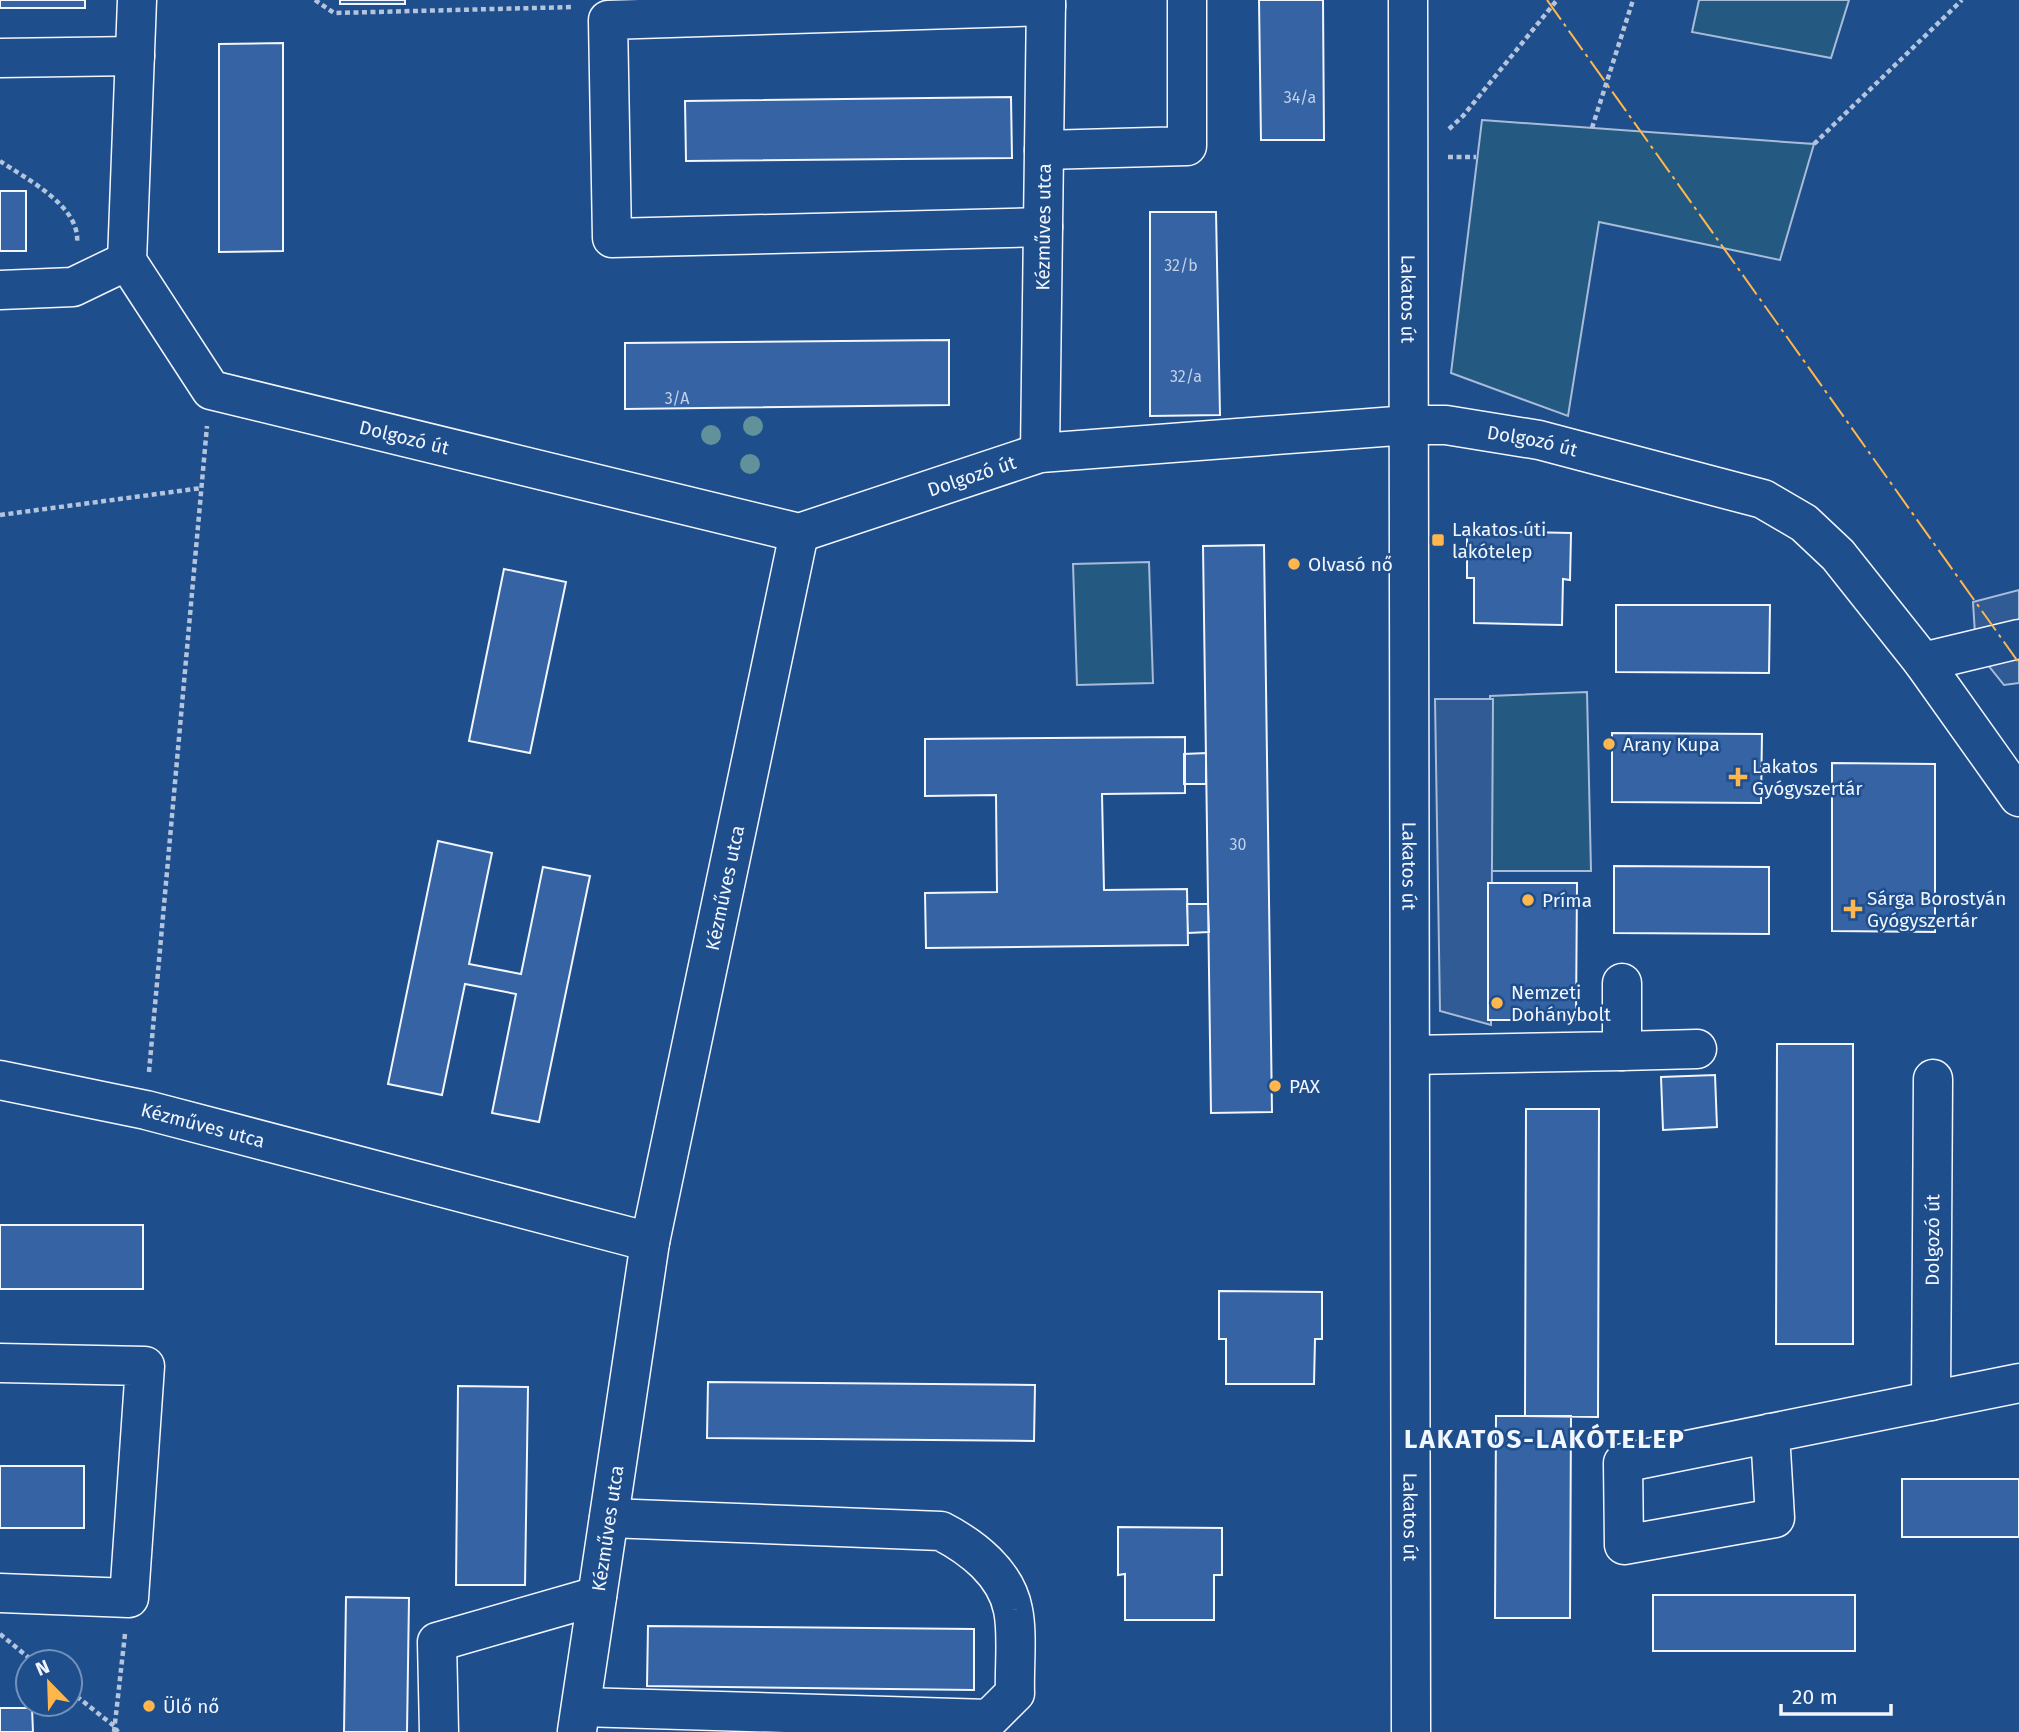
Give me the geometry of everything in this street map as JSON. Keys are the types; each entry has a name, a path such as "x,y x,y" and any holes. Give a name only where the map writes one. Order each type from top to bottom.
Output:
{"street":[{"path":"137,0 127,261 211,390"},
{"path":"1044,150 1187,146 1187,0"},
{"name":"Lakatos út","path":"1408,0 1411,1732"},
{"path":"1043,227 612,238 608,20 1046,3"},
{"name":"Kézműves utca","path":"1040,453 1046,3"},
{"path":"0,58 135,56"},
{"path":"0,290 74,287 127,261"},
{"name":"Dolgozó út","path":"211,390 799,533 1040,453 1409,425 1446,425 1539,440 1763,499 1804,523 1838,555 1923,662 2019,797"},
{"name":"Kézműves utca","path":"579,1720 650,1242 799,533"},
{"path":"1923,662 2019,639"},
{"path":"1622,983 1622,1051"},
{"path":"1411,1055 1697,1049"},
{"name":"Dolgozó út","path":"1931,1401 1933,1079"},
{"name":"Kézműves utca","path":"0,1080 146,1110 650,1242"},
{"path":"0,1363 145,1366 129,1598 0,1593"},
{"path":"1770,1433 1775,1518 1624,1545 1623,1464 1770,1433 1931,1401 2019,1382"},
{"path":"579,1720 989,1725 1015,1693 1013,1611 1006,1589 989,1565 963,1543 941,1531 609,1518"},
{"path":"439,1732 437,1642 597,1596"}],"path":[{"path":"315,0 334,13 593,6 608,20"},
{"path":"1449,129 1463,116 1557,0"},
{"path":"1592,128 1633,0"},
{"path":"1814,144 1962,0"},
{"path":"1448,157 1476,157"},
{"path":"0,162 60,202 66,212 78,234 74,287"},
{"path":"146,1110 211,390"},
{"path":"0,515 202,488"},
{"path":"115,1730 129,1598"},
{"path":"0,1634 17,1648"},
{"path":"84,1703 115,1730"}],"shaded area":[{"path":"1699,0 1849,0 1831,58 1692,32"},
{"path":"1482,120 1814,144 1780,260 1599,222 1568,416 1451,373"},
{"path":"1149,562 1153,683 1077,685 1073,564"},
{"path":"2019,590 2019,683 2004,685 1976,650 1973,602"},
{"path":"1587,692 1591,871 1487,871 1490,696"},
{"path":"1435,699 1493,699 1491,1025 1440,1011"}],"building":[{"path":"0,0 85,0 85,8 0,8"},
{"path":"340,0 405,0 405,4 340,4"},
{"path":"1259,0 1323,0 1324,140 1261,140"},
{"path":"283,43 283,251 219,252 219,44"},
{"path":"1011,97 1012,158 686,161 685,101"},
{"path":"0,191 26,191 26,251 0,251"},
{"path":"1150,212 1216,212 1220,415 1150,416"},
{"path":"949,340 949,405 625,409 625,343"},
{"path":"1467,531 1571,533 1570,580 1563,579 1562,625 1474,623 1474,578 1467,578"},
{"path":"1264,545 1272,1112 1211,1113 1203,546"},
{"path":"504,569 566,582 530,753 469,741"},
{"path":"1616,605 1770,605 1769,673 1616,672"},
{"path":"1612,733 1762,734 1761,803 1612,802"},
{"path":"1185,737 1185,793 1102,794 1104,890 1187,889 1188,945 926,948 925,893 997,892 996,795 925,796 925,739"},
{"path":"1206,753 1206,784 1184,784 1184,754"},
{"path":"1832,763 1935,764 1935,932 1832,931"},
{"path":"438,841 492,853 469,964 521,974 543,867 590,876 539,1122 492,1113 516,994 465,984 442,1095 388,1084"},
{"path":"1614,866 1769,867 1769,934 1614,933"},
{"path":"1488,883 1577,883 1576,1020 1488,1020"},
{"path":"1187,904 1208,904 1209,932 1188,933"},
{"path":"1777,1044 1853,1044 1853,1344 1776,1344"},
{"path":"1715,1075 1717,1127 1663,1130 1661,1077"},
{"path":"1526,1109 1599,1109 1598,1417 1525,1416"},
{"path":"0,1225 143,1225 143,1289 0,1289"},
{"path":"1219,1291 1322,1292 1322,1339 1315,1339 1314,1384 1226,1384 1226,1339 1219,1339"},
{"path":"708,1382 1035,1385 1034,1441 707,1438"},
{"path":"458,1386 528,1387 525,1585 456,1585"},
{"path":"1496,1416 1571,1416 1570,1618 1495,1618"},
{"path":"0,1466 84,1466 84,1528 0,1528"},
{"path":"1902,1479 2019,1479 2019,1537 1902,1537"},
{"path":"1118,1527 1222,1528 1222,1575 1214,1575 1214,1620 1125,1620 1125,1574 1118,1575"},
{"path":"1653,1595 1855,1595 1855,1651 1653,1651"},
{"path":"346,1597 409,1598 407,1732 344,1732"},
{"path":"648,1626 974,1629 974,1690 647,1686"},
{"path":"0,1708 14,1708 14,1718 32,1718 33,1732 0,1732"}],"power":[{"path":"1547,0 2019,663"}],"place":[{"name":"Lakatos úti lakótelep","path":"1438,540"},
{"name":"Olvasó nő","path":"1294,564"},
{"name":"Arany Kupa","path":"1609,744"},
{"name":"Lakatos Gyógyszertár","path":"1738,777"},
{"name":"Príma","path":"1528,900"},
{"name":"Sárga Borostyán Gyógyszertár","path":"1853,909"},
{"name":"Nemzeti Dohánybolt","path":"1497,1003"},
{"name":"PAX","path":"1275,1086"},
{"name":"Ülő nő","path":"149,1706"}],"district":[{"name":"LAKATOS-LAKÓTELEP","path":"1545,1439"}]}
